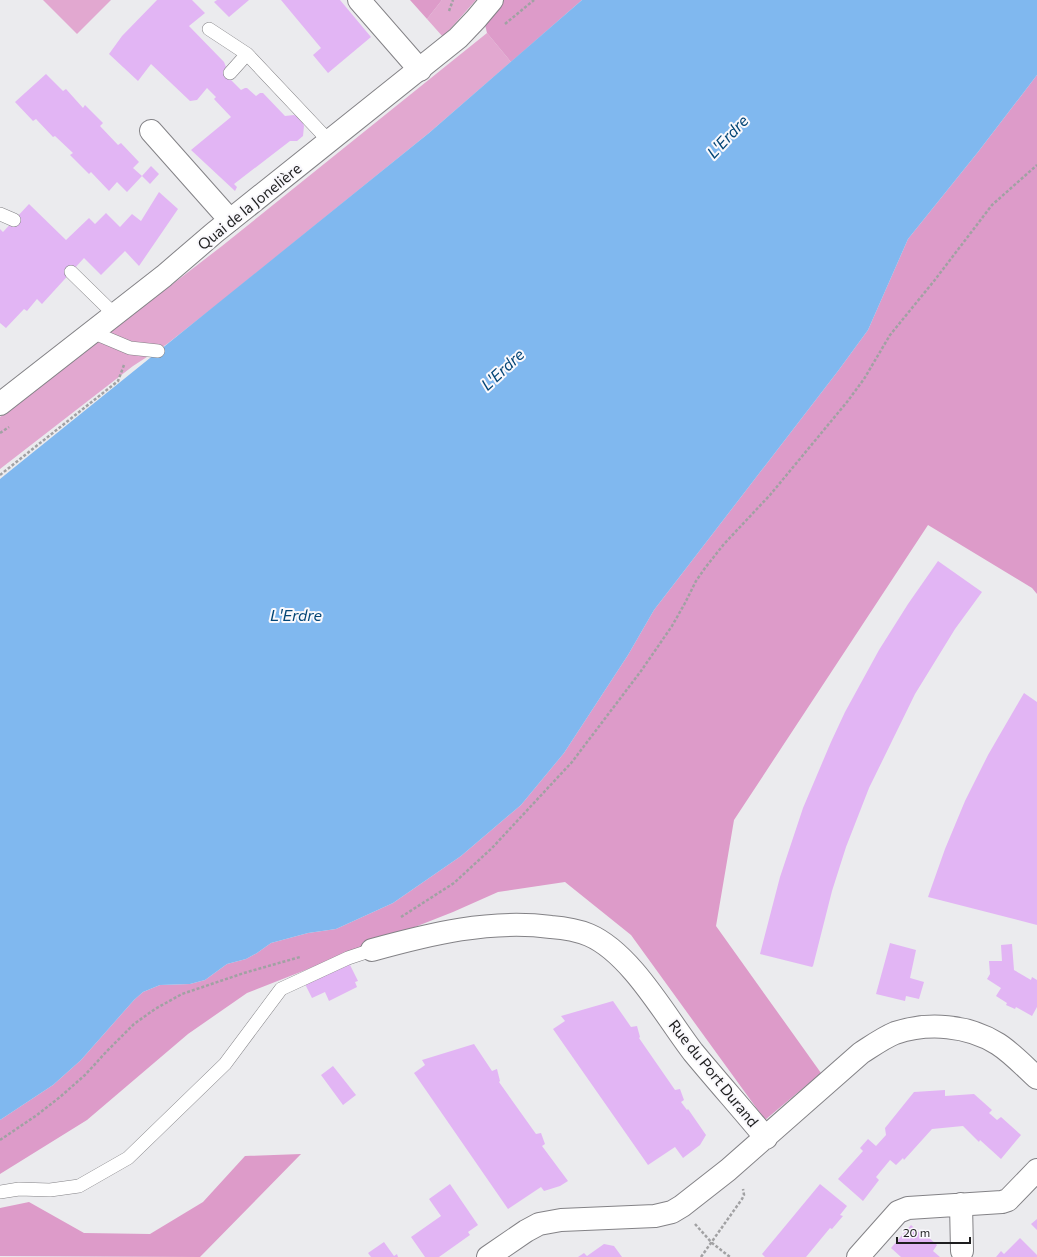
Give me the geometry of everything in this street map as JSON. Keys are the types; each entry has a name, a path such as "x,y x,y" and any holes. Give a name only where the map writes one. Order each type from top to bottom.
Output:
{"street":[{"path":"359,0 420,70"},
{"name":"Quai de la Jonelière","path":"0,404 115,315 230,220 420,70 458,38 476,20 492,0"},
{"path":"151,131 230,220"},
{"name":"Rue du Port Durand","path":"372,950 429,934 478,927 531,924 568,929 590,936 604,944 619,956 635,974 693,1051 766,1138 861,1053 877,1042 894,1034 910,1029 927,1026 944,1027 978,1034 998,1044 1037,1078"},
{"path":"488,1257 539,1224 560,1220 655,1216 665,1214 679,1208 766,1138"},
{"path":"858,1257 898,1212 908,1208 1002,1202 1008,1200 1037,1170"},
{"path":"961,1204 962,1251"}],"lane":[{"path":"208,29 247,54 329,141"},
{"path":"230,73 247,54"},
{"path":"0,214 14,220"},
{"path":"71,272 115,315"},
{"path":"92,332 130,348 158,351"},
{"path":"0,1192 19,1188 50,1190 79,1186 128,1158 225,1064 281,989 348,958 372,950"}],"path":[{"path":"396,919 410,912 454,883 492,848 572,762 641,671 672,626 704,568 724,544 770,495 847,402 864,379 890,335 934,281 992,205 1037,165"},
{"path":"0,475 118,381 130,348"},
{"path":"0,1140 37,1115 60,1097 85,1075 107,1050 134,1024 155,1008 182,994 244,973 301,957"},
{"path":"701,1257 744,1195 744,1190 728,1170"},
{"path":"679,1208 712,1242 730,1257"}],"shaded area":[{"path":"43,0 111,0 77,34"},
{"path":"410,0 442,0 427,19"},
{"path":"442,0 476,0 443,37 427,19"},
{"path":"479,0 582,0 511,62 487,33"},
{"path":"487,33 511,62 429,133 219,303 167,344 133,366 0,469 0,417 222,246"},
{"path":"1037,75 1037,594 1032,588 928,525 734,820 716,926 821,1073 765,1120 631,935 565,882 498,892 453,912 247,993 188,1034 87,1120 0,1174 0,1120 53,1085 81,1060 134,1000 143,992 160,985 190,984 205,980 227,964 246,959 271,943 308,933 336,929 393,903 461,856 521,805 564,753 628,655 654,610 868,330 908,239 978,152"},
{"path":"301,1154 200,1257 0,1256 0,1208 29,1202 84,1233 150,1234 203,1202 245,1156"}],"water":[{"name":"L'Erdre","path":"582,0 1037,0 1037,75 978,152 908,239 868,330 654,610 628,655 564,753 521,805 461,856 393,903 336,929 308,933 271,943 246,959 227,964 205,980 190,984 160,985 143,992 134,1000 81,1060 53,1085 0,1120 0,479 429,133"}],"building":[{"path":"157,0 192,0 205,13 189,26 224,62 226,67 223,72 241,90 247,88 256,96 263,93 285,116 294,115 301,119 304,126 303,136 297,141 290,141 234,184 237,187 235,191 191,150 231,117 214,99 216,97 207,88 197,100 190,101 151,64 138,81 109,54 122,36"},
{"path":"217,0 249,0 229,17 214,2"},
{"path":"281,0 340,0 371,37 328,73 313,55 321,48"},
{"path":"46,74 63,91 66,89 83,108 85,105 103,123 100,126 118,145 121,143 139,162 133,168 142,176 127,192 117,182 109,191 91,172 89,174 70,155 73,153 55,136 53,137 36,119 33,121 15,102"},
{"path":"151,166 159,174 150,184 142,176"},
{"path":"159,192 178,209 139,266 125,251 101,275 84,258 42,304 37,299 27,311 24,309 6,328 0,323 0,229 3,232 29,204 66,240 89,218 95,224 106,213 120,227 132,214 141,221"},
{"path":"938,561 982,592 955,629 915,694 869,788 846,847 832,891 813,966 760,954 780,877 803,808 831,742 845,712 879,650 908,604"},
{"path":"1024,693 1037,702 1037,925 928,897 945,849 965,801 988,755"},
{"path":"890,943 916,950 910,978 924,982 919,999 906,996 905,1001 876,994"},
{"path":"1012,944 1014,970 1031,980 1032,977 1037,980 1037,1007 1032,1016 1016,1007 1015,1009 1006,1005 1007,1003 996,996 1001,988 987,979 990,974 989,961 1002,961 1001,945"},
{"path":"349,963 358,981 355,982 357,987 329,1001 325,992 312,998 305,984"},
{"path":"613,1001 631,1027 637,1026 639,1038 675,1090 680,1089 684,1100 681,1102 687,1110 688,1109 706,1135 700,1145 683,1158 675,1147 648,1165 553,1029 565,1021 561,1016"},
{"path":"474,1044 492,1071 497,1069 499,1082 536,1134 541,1133 545,1144 542,1146 568,1181 560,1186 544,1191 541,1187 508,1209 414,1073 425,1065 422,1060"},
{"path":"333,1066 356,1095 343,1105 321,1075"},
{"path":"945,1090 945,1096 974,1094 992,1110 989,1113 997,1120 1001,1117 1021,1135 1001,1159 980,1140 979,1142 963,1126 932,1129 904,1160 903,1158 896,1165 890,1160 876,1177 879,1180 863,1201 838,1179 863,1151 860,1148 868,1139 876,1146 886,1135 885,1128 914,1092"},
{"path":"450,1184 478,1225 468,1232 470,1235 439,1257 425,1257 411,1237 441,1216 429,1199"},
{"path":"820,1184 847,1206 840,1215 843,1216 832,1229 830,1228 806,1257 765,1257 762,1254"},
{"path":"1037,1219 1037,1230 1031,1224"},
{"path":"911,1225 925,1238 927,1236 937,1245 933,1251 940,1257 901,1257 891,1248"},
{"path":"1020,1238 1037,1255 1037,1257 996,1257 1001,1251 1004,1254"},
{"path":"384,1242 394,1256 397,1254 398,1257 371,1257 368,1253"},
{"path":"604,1244 614,1246 622,1257 578,1257 584,1253 587,1256"}]}
